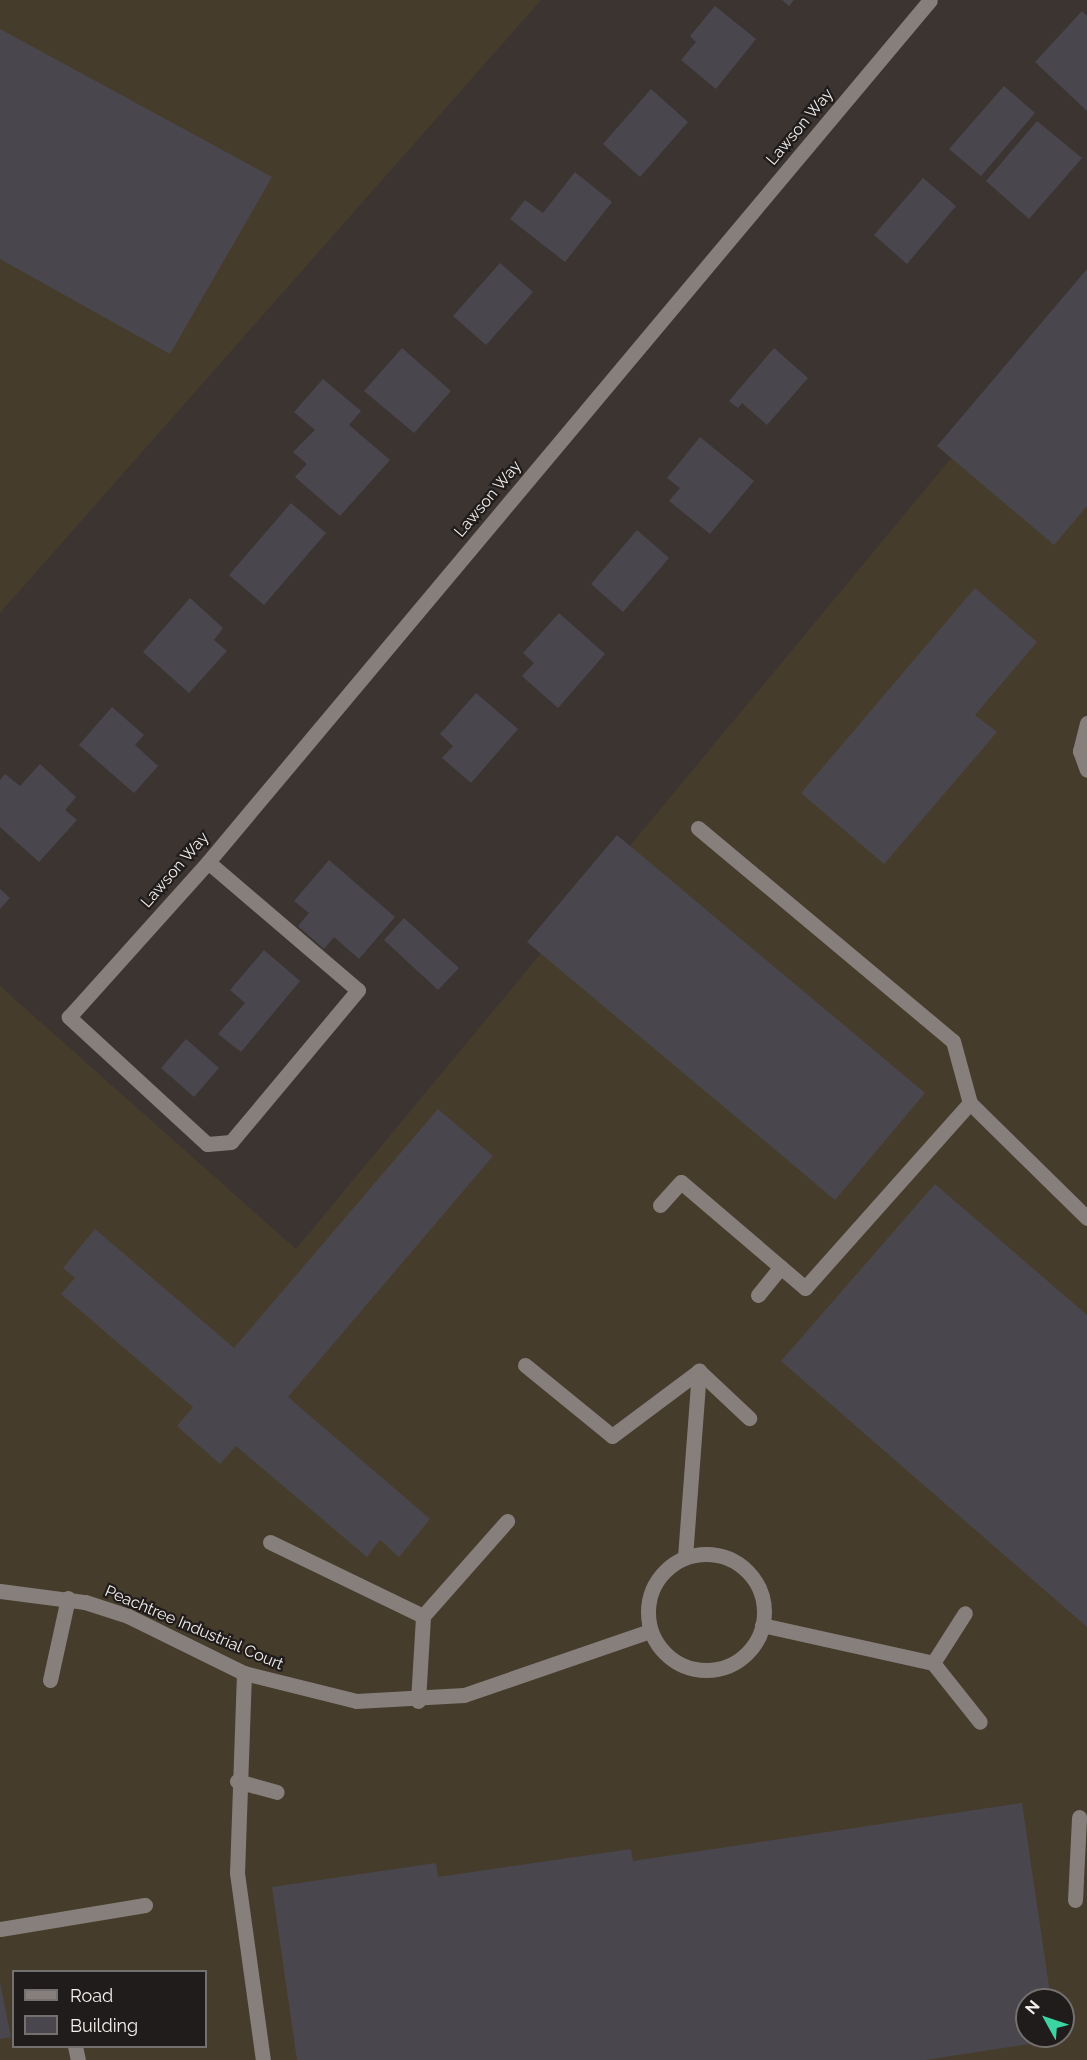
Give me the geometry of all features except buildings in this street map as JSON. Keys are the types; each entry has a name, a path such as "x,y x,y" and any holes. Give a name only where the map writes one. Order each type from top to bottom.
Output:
{"street":[{"name":"Lawson Way","path":"208,862 358,990 231,1142 207,1144 69,1017 208,862 930,0"},
{"path":"1087,723 1080,751 1087,770"},
{"path":"698,828 952,1041 970,1103 1087,1218"},
{"path":"660,1205 681,1182 805,1288 970,1103"},
{"path":"758,1295 781,1267"},
{"path":"525,1365 612,1436 699,1371"},
{"path":"699,1371 749,1418"},
{"path":"686,1557 699,1371"},
{"path":"418,1701 423,1616 507,1521"},
{"path":"270,1542 423,1616"},
{"path":"721,1556 746,1570 762,1596 762,1624 746,1655 714,1670 674,1661 650,1631 653,1588 686,1557 721,1556"},
{"name":"Peachtree Industrial Court","path":"0,1591 68,1598 128,1616 244,1673 338,1699 418,1701 492,1687 650,1631"},
{"path":"50,1680 68,1598"},
{"path":"933,1663 964,1613"},
{"path":"762,1624 933,1663 980,1722"},
{"path":"244,1673 237,1781 237,1873 263,2060"},
{"path":"237,1781 277,1792"},
{"path":"1075,1900 1079,1817"},
{"path":"0,1929 145,1905"}],"shaded area":[{"path":"0,0 541,0 0,613"},
{"path":"1087,294 1087,2060 0,2060 0,986 296,1249"}]}
